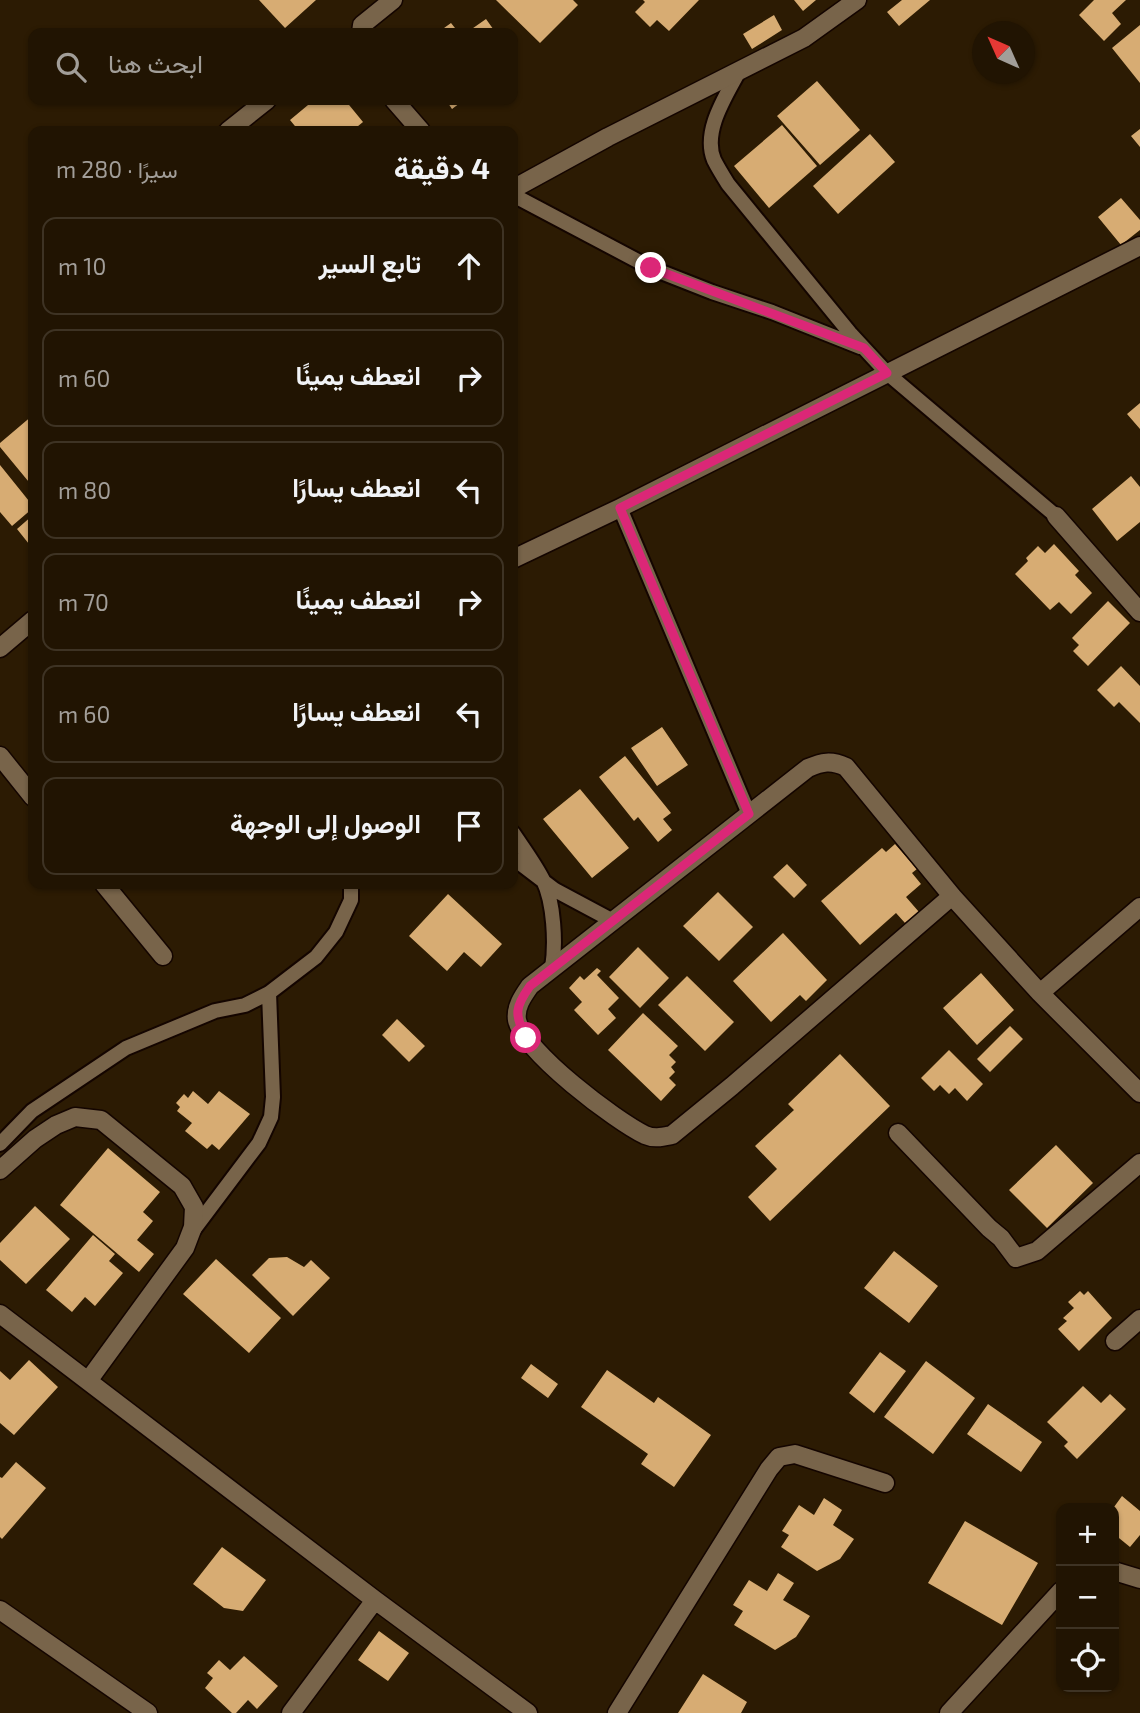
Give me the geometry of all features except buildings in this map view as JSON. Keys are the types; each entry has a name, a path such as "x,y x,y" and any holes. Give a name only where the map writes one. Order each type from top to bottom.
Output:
{"street":[{"path":"360,28 393,0"},
{"path":"518,186 608,137 804,38 857,0"},
{"path":"234,126 261,105"},
{"path":"398,105 417,126"},
{"path":"518,557 1140,246"},
{"path":"1056,516 1140,612"},
{"path":"0,648 28,624"},
{"path":"0,756 28,791"},
{"path":"953,896 684,1127 671,1135 659,1138 646,1135 583,1093 545,1060 526,1038 517,1020 519,1001 530,986 552,968 808,768 821,762 835,762 846,767 953,896 1040,993 1140,1093"},
{"path":"108,889 163,956"},
{"path":"1040,993 1140,907"},
{"path":"0,1170 35,1139 56,1125 75,1117 101,1120 182,1186 194,1207 193,1227 184,1248 88,1381"},
{"path":"898,1133 1001,1238 1016,1258 1037,1251 1140,1163"},
{"path":"0,1314 528,1713"},
{"path":"1115,1340 1140,1319"},
{"path":"617,1713 779,1457 795,1454 885,1482"},
{"path":"1119,1573 1140,1579"},
{"path":"949,1713 1056,1596"},
{"path":"291,1713 375,1600"},
{"path":"0,1610 148,1713"}],"lane":[{"path":"739,71 719,109 712,135 713,157 728,184 887,373 1056,516"},
{"path":"518,198 651,268 864,348"},
{"path":"620,508 749,814"},
{"path":"518,841 544,882 555,938 552,968"},
{"path":"518,862 555,890 613,920"},
{"path":"0,1144 32,1111 126,1048 215,1011 245,1005 269,993 316,957 336,932 351,900 351,889"},
{"path":"189,1236 259,1143 271,1118 273,1097 269,993"}],"route":[{"path":"526,1038 517,1020 519,1001 530,986 749,814 620,508 887,373 864,348 651,268"}]}
